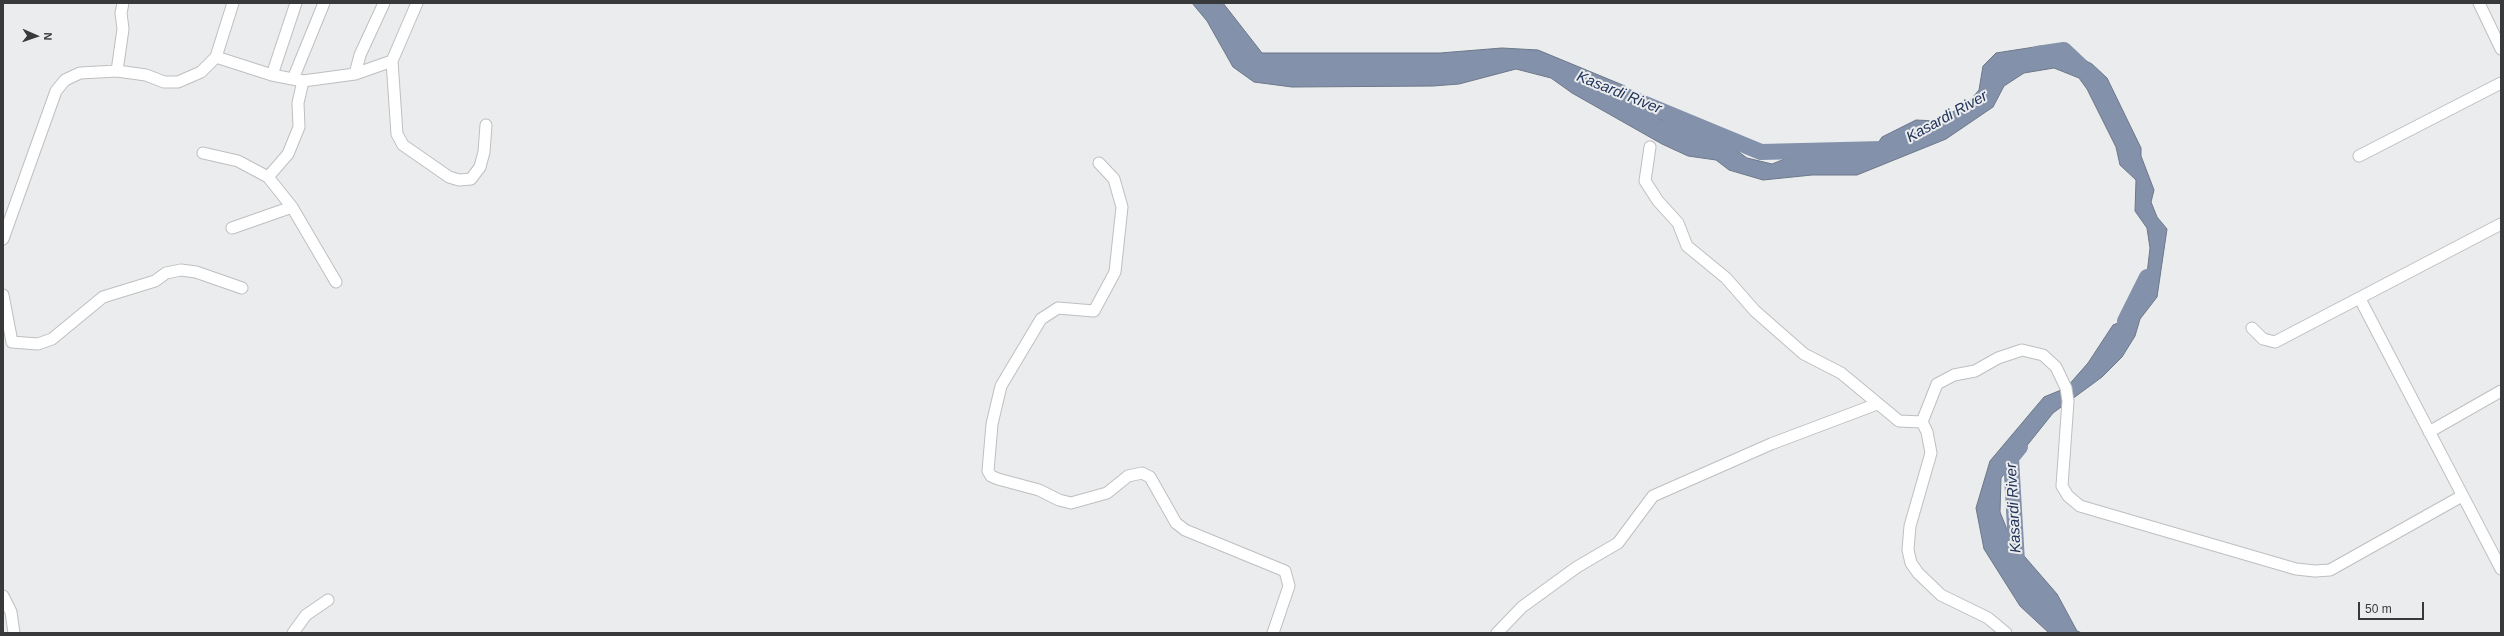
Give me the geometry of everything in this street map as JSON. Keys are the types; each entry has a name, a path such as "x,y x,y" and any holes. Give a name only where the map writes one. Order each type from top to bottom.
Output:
{"street":[{"path":"117,72 123,29 121,13 123,3"},
{"path":"3,239 15,200 60,84 80,73 117,72 146,75 164,82 178,82 201,72 216,57 233,3"},
{"path":"272,75 296,3"},
{"path":"268,177 288,154 299,127 298,80 324,3"},
{"path":"355,74 360,55 384,3"},
{"path":"417,3 392,61 397,134 403,145 438,171 459,180 471,179 480,167 484,152 486,124"},
{"path":"2479,3 2501,49"},
{"path":"216,57 272,75 298,80 355,74 392,61"},
{"path":"2359,156 2501,83"},
{"path":"1650,146 1645,181 1658,201 1678,223 1687,246 1726,278 1755,311 1804,354 1841,373 1877,404 1899,420 1922,422"},
{"path":"203,153 238,161 268,177 292,207 336,282"},
{"path":"1099,163 1114,180 1122,207 1115,272 1094,311 1058,308 1041,320 1001,386 992,424 988,471 991,476 998,479 1039,490 1059,500 1071,503 1108,493 1122,479 1132,475 1142,473 1150,477 1176,523 1185,530 1285,571 1290,586 1273,633"},
{"path":"232,228 292,207"},
{"path":"2252,328 2263,339 2275,342 2360,300 2501,224"},
{"path":"3,295 7,343 38,344 45,343 103,297 155,281 166,273 181,270 196,272 242,288"},
{"path":"2360,300 2501,569"},
{"path":"2006,633 1988,618 1941,595 1918,573 1911,563 1908,550 1910,526 1931,453 1927,432 1922,422 1937,384 1949,378 1975,371 1998,358 2022,350 2043,355 2056,367 2066,388 2068,401 2062,486 2068,496 2080,506 2296,569 2315,571 2330,570 2462,496"},
{"path":"2429,432 2501,391"},
{"path":"1497,633 1522,607 1577,567 1618,543 1653,496 1771,444 1877,404"},
{"path":"3,596 11,612 14,633"},
{"path":"293,633 306,615 328,600"}],"water":[{"path":"1192,3 1223,3 1262,53 1440,53 1502,48 1538,50 1625,86 1632,100 1660,119 1718,137 1747,158 1772,164 1805,151 1833,147 1852,151 1876,146 1882,137 1916,120 1936,121 1967,104 1979,90 1983,66 1996,53 2041,46 2073,54 2092,64 2107,78 2141,148 2141,156 2154,190 2151,202 2157,217 2167,229 2157,297 2140,319 2135,336 2122,357 2102,377 2053,413 2001,478 2000,512 2012,542 2057,594 2077,631 2082,633 2049,633 2020,606 1984,549 1976,508 1990,461 2044,397 2066,388 2088,363 2113,325 2125,320 2147,274 2150,248 2147,228 2135,211 2136,180 2120,165 2116,147 2087,89 2079,78 2054,68 2024,73 2004,86 1993,107 1946,139 1857,175 1812,175 1763,180 1729,170 1716,160 1688,156 1662,144 1572,93 1551,78 1516,69 1459,84 1433,86 1292,87 1254,82 1233,67 1207,21"}],"waterway":[{"name":"Kasardi River","path":"2037,54 2064,50 2082,67"},
{"name":"Kasardi River","path":"1611,90 1761,152 1882,149"},
{"name":"Kasardi River","path":"2125,321 2147,277"},
{"name":"Kasardi River","path":"2020,447 2011,458 2017,562 2021,567"}]}
